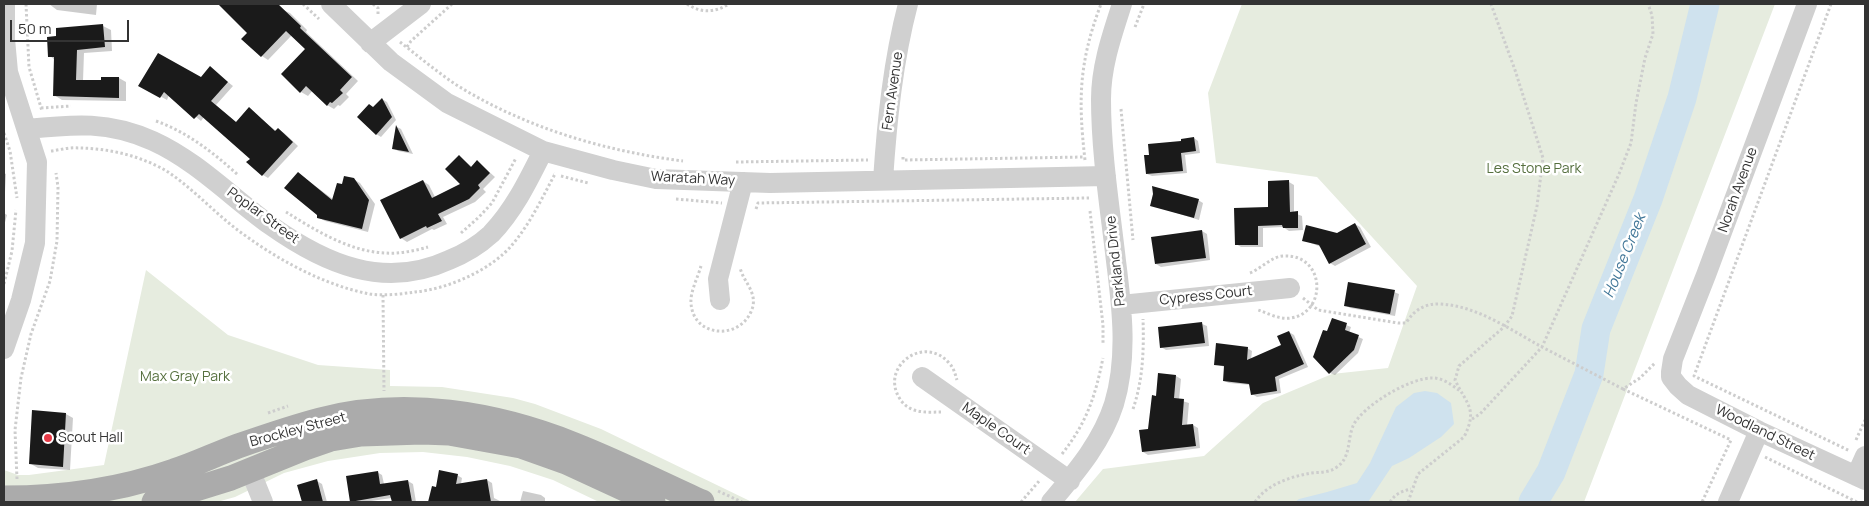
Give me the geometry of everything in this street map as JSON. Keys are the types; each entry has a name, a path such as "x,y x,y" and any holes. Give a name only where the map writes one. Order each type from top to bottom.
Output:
{"main road":[{"name":"Brockley Street","path":"4,498 39,498 98,491 174,472 238,446 321,420 381,397 421,410 464,414 502,421 539,432 576,445 702,502"},
{"name":"Brockley Street","path":"154,502 231,478 305,448 331,440 361,434 422,432 449,433 521,446 566,462 653,502"},
{"path":"238,446 250,470"}],"street":[{"path":"4,349 22,300 35,243 37,162 37,128 8,72 5,39 5,4"},
{"name":"Waratah Way","path":"331,4 378,37 391,62 447,103 539,159 614,170 656,179 770,183 1086,178 1106,176"},
{"path":"378,37 421,4"},
{"name":"Fern Avenue","path":"884,180 887,128 895,68 908,4"},
{"name":"Parkland Drive","path":"1051,502 1080,468 1103,430 1114,404 1120,374 1123,341 1137,311 1106,176 1101,98 1103,73 1110,40 1122,4"},
{"name":"Norah Avenue","path":"1672,370 1807,4"},
{"name":"Poplar Street","path":"37,128 78,124 102,126 152,140 174,151 270,225 300,244 332,261 360,270 383,274 422,270 465,254 490,235 508,214 524,191 539,159"},
{"path":"720,300 718,279 744,182"},
{"name":"Cypress Court","path":"1137,311 1290,288"},
{"name":"Woodland Street","path":"1672,370 1678,386 1688,395 1759,431 1861,478"},
{"name":"Maple Court","path":"922,377 1070,481"},
{"path":"1728,502 1759,431"},
{"path":"1858,453 1861,478"},
{"path":"250,470 263,502"}],"path":[{"path":"26,4 29,67 41,108 37,128 51,151 53,160"},
{"path":"303,4 323,23"},
{"path":"373,4 378,8 378,37 407,47 455,83 519,116 592,144 651,157 686,161"},
{"path":"407,47 411,41 452,4"},
{"path":"687,4 696,9 706,11 722,8 729,4"},
{"path":"1133,31 1144,4"},
{"path":"1472,419 1469,404 1455,380 1459,366 1504,326 1512,316 1538,206 1543,158 1515,70 1491,4"},
{"path":"1408,502 1418,474 1464,437 1472,419 1480,414 1542,347 1631,143 1636,103 1645,58 1653,34 1652,15 1648,4"},
{"path":"1831,4 1694,376 1858,453"},
{"path":"1120,105 1134,246"},
{"path":"41,108 79,106"},
{"path":"154,121 167,125 202,145 244,180"},
{"path":"4,133 10,151 17,198 12,250 4,284"},
{"path":"51,151 76,147 140,159 168,173 236,228 275,254 328,281 362,292 383,295 424,292 444,286 478,271 512,246 555,174 539,159 516,158 508,154"},
{"path":"903,154 903,160 1084,157"},
{"path":"456,237 492,203 516,158"},
{"path":"734,162 868,160"},
{"path":"22,479 17,479 15,430 20,378 31,334 50,280 57,240 58,187 55,169"},
{"path":"1086,178 1103,325 1103,348"},
{"path":"738,206 758,203 1089,198"},
{"path":"738,206 758,203"},
{"path":"281,210 306,225 361,249 386,253 416,250 431,246"},
{"path":"1246,275 1280,256 1285,256 1301,260 1311,268 1317,280 1318,290 1304,314 1292,318 1278,318 1252,308"},
{"path":"704,259 691,296 690,303 693,312 696,319 703,326 709,329 729,332 736,329 746,320 753,306 752,294 747,280 741,271 738,259"},
{"path":"381,397 383,274"},
{"path":"1290,288 1318,310 1398,323 1406,323 1417,310 1427,305 1440,304 1479,314 1623,389 1858,502"},
{"path":"1130,417 1139,387 1144,355 1137,311"},
{"path":"1021,502 1074,439 1085,420 1096,393 1103,355"},
{"path":"1623,389 1640,378 1658,362 1672,370"},
{"path":"1255,502 1268,487 1309,474 1327,472 1342,464 1347,454 1349,439 1354,425 1363,413 1412,381 1433,378 1446,381 1460,391"},
{"path":"262,415 297,404"},
{"path":"1702,502 1731,440"},
{"path":"1390,502 1392,498 1401,492 1412,489"}],"green space":[{"name":"Les Stone Park","path":"1242,4 1775,4 1584,502 1075,502 1103,469 1204,456 1263,403 1332,374 1388,368 1417,286 1317,177 1216,163 1208,93"},
{"name":"Max Gray Park","path":"146,270 228,335 318,365 390,370 390,386 442,387 513,398 535,404 601,429 752,502 599,502 553,480 510,466 467,457 423,452 380,453 328,461 284,473 235,497 217,502 4,502 4,470 18,475 29,475 104,465"}],"water":[{"path":"1425,391 1437,393 1451,403 1454,424 1441,437 1409,458 1392,466 1368,502 1295,502 1299,499 1357,483 1370,463 1396,407 1414,393"}],"building":[{"path":"218,4 278,4 301,26 300,28 352,77 340,90 343,93 327,106 306,86 300,93 281,74 305,49 286,31 261,57 241,39 247,33"},
{"path":"103,24 105,47 77,50 76,80 101,80 101,77 119,77 119,98 53,96 54,57 48,57 47,37 56,36 56,28"},
{"path":"158,53 201,77 210,66 228,82 211,101 236,122 249,107 275,131 278,128 293,142 262,176 246,162 250,159 199,114 194,119 164,92 160,98 138,86"},
{"path":"382,98 392,117 376,135 357,117 369,104 373,107"},
{"path":"396,125 409,152 392,149"},
{"path":"1194,137 1196,151 1181,153 1183,171 1146,174 1144,155 1149,155 1148,144 1181,141 1181,139"},
{"path":"459,155 471,167 477,160 490,173 478,185 480,188 469,199 438,214 442,221 427,228 426,226 400,239 380,200 423,180 432,198 460,184 445,169"},
{"path":"298,172 332,200 337,183 342,184 344,176 354,178 369,200 362,229 317,218 317,215 284,188"},
{"path":"1289,180 1290,212 1298,211 1298,228 1283,228 1282,225 1258,226 1258,245 1235,245 1234,208 1268,207 1268,181"},
{"path":"1152,186 1199,199 1194,218 1150,206 1153,194"},
{"path":"1355,223 1366,244 1329,264 1319,245 1302,241 1306,225 1337,233"},
{"path":"1202,230 1206,258 1155,264 1151,237"},
{"path":"1348,282 1395,290 1390,314 1344,306"},
{"path":"1332,318 1347,323 1345,330 1359,335 1354,350 1329,374 1313,357 1323,330 1327,331"},
{"path":"1202,322 1205,343 1160,348 1158,327"},
{"path":"1289,331 1304,364 1275,377 1277,391 1251,395 1249,384 1223,381 1224,366 1214,365 1216,343 1248,347 1247,360 1281,345 1277,336"},
{"path":"1158,373 1176,375 1174,398 1184,399 1182,425 1193,424 1196,446 1142,452 1139,430 1148,429 1152,395 1156,396"},
{"name":"Scout Hall","path":"32,410 66,413 63,467 29,464"},
{"path":"439,470 458,474 456,484 487,479 491,502 428,502 432,486 436,487"},
{"path":"378,471 380,484 408,480 412,502 392,502 390,495 350,502 346,476"},
{"path":"317,479 323,502 302,502 297,485"}],"waterway":[{"name":"House Creek","path":"1533,502 1551,472 1589,374 1596,329 1648,199 1682,98 1705,4"}],"place":[{"name":"Scout Hall","path":"48,438"}]}
